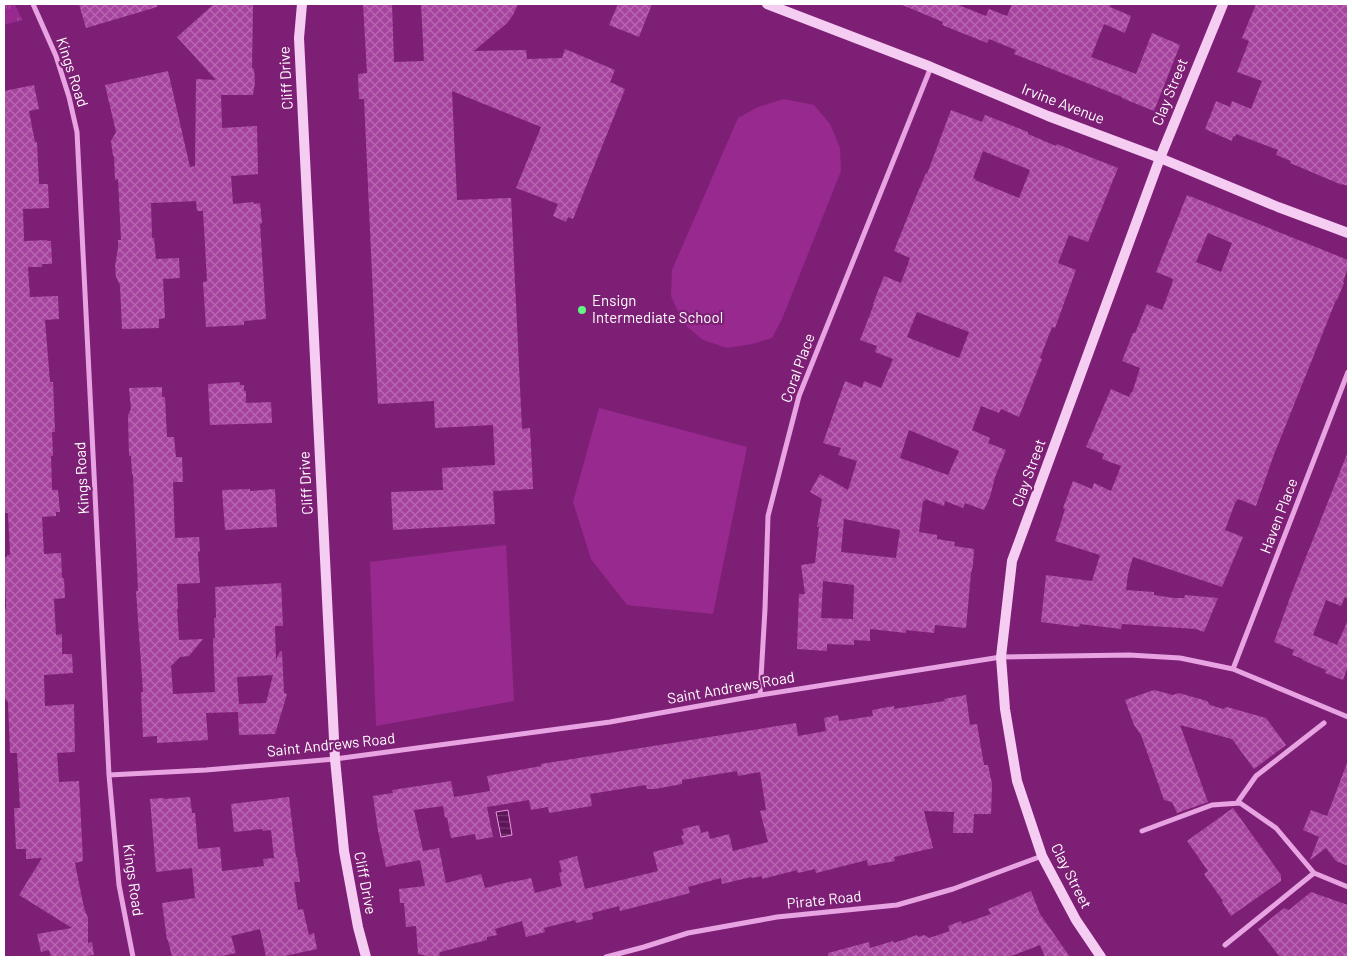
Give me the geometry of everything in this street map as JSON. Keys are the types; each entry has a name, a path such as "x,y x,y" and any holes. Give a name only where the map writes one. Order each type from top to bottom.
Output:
{"street":[{"name":"Kings Road","path":"33,4 56,56 70,97 77,132 109,775 119,885 133,957"},
{"name":"Cliff Drive","path":"302,4 299,38 335,760 344,851 358,927 366,957"},
{"name":"Irvine Avenue","path":"767,4 931,67 1048,116 1160,158 1278,207 1348,233"},
{"name":"Clay Street","path":"1101,957 1076,920 1042,856 1017,781 1005,709 1001,657 1012,562 1160,158 1223,4"},
{"name":"Coral Place","path":"760,696 768,516 799,396 931,67"},
{"name":"Haven Place","path":"1233,669 1348,372"},
{"name":"Saint Andrews Road","path":"109,775 335,760 610,722 1001,657 1138,656 1180,658 1233,669 1348,717"},
{"path":"1237,803 1256,776 1324,723"},
{"path":"1142,831 1212,805 1240,803 1276,828 1314,873 1348,887"},
{"name":"Pirate Road","path":"606,957 688,933 777,917 897,905 952,889 1042,856"},
{"path":"1225,945 1314,873"}],"green space":[{"path":"4,4 15,4 22,20 4,25"},
{"path":"784,99 814,105 830,124 840,148 841,171 782,319 772,338 752,344 727,348 703,340 683,323 671,296 672,270 738,118 758,107"},
{"path":"599,408 747,447 713,614 627,605 591,559 573,502"},
{"path":"506,545 514,701 376,726 370,562"}],"shaded area":[{"path":"508,810 512,835 501,837 496,812"}],"building":[{"path":"79,4 157,4 157,7 86,28"},
{"path":"214,4 253,4 252,68 254,69 255,82 253,95 221,95 222,128 257,126 258,174 231,176 233,204 260,203 266,319 244,321 244,325 206,327 203,282 207,281 203,211 197,211 196,201 151,203 152,238 154,238 156,259 179,258 180,278 163,279 165,318 159,319 159,328 122,329 120,285 116,277 115,266 118,240 121,240 118,179 115,180 111,141 116,132 105,85 168,71 190,167 195,166 196,79 216,80 177,37"},
{"path":"363,4 392,4 394,62 424,61 421,4 518,4 507,23 474,51 526,50 527,59 562,58 565,49 615,70 610,82 625,89 573,219 568,217 566,222 553,216 558,204 516,188 541,127 452,91 457,200 511,198 522,429 530,428 533,489 493,491 495,524 393,530 391,492 443,490 442,468 495,465 493,425 435,428 434,401 378,404 364,99 359,99 358,74 367,73"},
{"path":"618,4 652,4 639,37 609,25"},
{"path":"900,4 956,4 986,16 989,9 1007,16 1012,4 1111,4 1110,7 1131,16 1125,33 1104,24 1091,57 1136,74 1152,33 1180,45 1154,111 1014,54 1016,50 989,39 987,43 942,25 943,22"},
{"path":"1256,4 1348,4 1348,186 1290,163 1291,161 1276,155 1278,150 1236,134 1235,137 1233,136 1232,141 1205,129 1216,101 1230,107 1232,101 1251,109 1262,81 1237,72 1249,41 1242,38"},
{"path":"34,85 39,109 29,111 35,142 37,142 39,184 48,184 49,208 23,209 24,241 51,241 52,264 42,264 42,267 28,267 30,297 58,296 59,319 45,320 50,382 53,382 55,432 52,432 52,490 58,490 60,512 56,512 56,516 42,517 44,554 61,553 65,598 54,599 56,635 62,634 62,654 72,654 73,673 44,675 45,706 74,704 75,752 57,753 59,782 79,781 83,861 75,863 84,908 88,918 88,943 92,942 94,955 81,957 51,957 49,950 41,952 37,934 72,928 19,895 42,858 26,859 26,849 16,849 14,808 20,808 17,753 10,753 8,702 4,698 4,609 6,609 4,557 10,555 8,513 4,513 4,91"},
{"path":"951,110 982,122 985,115 1028,132 1028,134 1056,146 1057,144 1118,168 1088,242 1069,235 1058,263 1076,270 1055,328 1052,327 1040,358 1042,359 1019,417 1001,409 999,413 981,406 972,430 990,438 988,443 1006,450 984,510 965,503 963,508 945,501 944,506 925,499 923,501 919,532 937,535 937,539 955,542 954,546 974,549 966,628 935,625 934,633 906,630 906,633 870,629 870,641 854,640 854,645 827,644 827,651 797,649 799,594 805,594 801,565 815,563 819,527 817,527 822,499 810,492 820,474 848,490 857,461 838,455 841,448 823,443 845,381 862,388 864,381 881,388 893,359 875,352 877,346 860,340 884,276 901,283 910,258 894,251 927,174","holes":["983,151 1030,170 1019,198 973,178","917,312 969,332 959,358 907,337","909,430 959,451 948,475 900,458","844,519 900,530 896,558 841,552","823,581 854,585 853,619 821,618"]},
{"path":"1187,195 1348,260 1344,283 1273,457 1256,506 1238,499 1235,503 1225,530 1243,537 1222,587 1133,557 1126,590 1154,592 1154,595 1174,598 1184,598 1185,595 1218,598 1204,632 1196,629 1122,624 1121,629 1080,624 1079,627 1041,622 1046,575 1092,581 1100,555 1055,541 1065,509 1063,508 1073,481 1092,489 1094,483 1111,491 1121,466 1102,459 1104,454 1086,447 1111,389 1129,397 1132,393 1140,368 1122,361 1147,304 1162,310 1173,279 1156,272","holes":["1208,233 1232,243 1221,272 1196,262"]},
{"path":"240,382 240,385 244,385 244,391 246,391 246,403 271,402 272,423 210,425 208,384"},
{"path":"162,387 162,397 165,397 167,437 174,437 176,457 182,457 183,482 173,482 175,538 199,537 200,583 177,584 177,609 179,640 203,639 189,656 180,657 171,666 173,694 215,692 213,638 215,638 214,618 216,618 215,587 281,583 283,626 275,626 276,660 280,651 282,652 284,693 287,694 275,734 239,735 238,712 206,713 208,740 157,743 157,736 143,737 141,692 143,692 136,591 138,591 133,474 131,456 129,456 128,415 131,409 129,388","holes":["273,675 266,703 239,704 237,677"]},
{"path":"1347,454 1348,599 1345,597 1341,606 1326,600 1313,635 1337,645 1348,620 1348,666 1343,680 1325,673 1326,670 1292,655 1294,650 1274,642"},
{"path":"250,489 250,491 275,489 277,527 225,530 222,490"},
{"path":"1154,690 1173,695 1179,693 1207,701 1210,705 1223,709 1227,707 1266,718 1286,745 1254,769 1232,739 1180,725 1208,802 1177,813 1172,802 1164,800 1141,735 1134,725 1125,700"},
{"path":"966,695 970,725 977,724 984,765 988,765 992,784 991,814 974,814 973,833 953,833 954,812 924,811 933,848 894,857 895,861 868,866 867,860 816,873 815,869 798,873 797,870 762,879 762,876 751,877 722,884 721,878 688,887 690,893 620,911 619,906 592,913 593,919 576,923 575,920 544,928 545,932 526,937 522,921 495,929 497,935 487,937 487,940 440,952 439,957 418,954 416,926 406,927 404,903 400,903 399,889 425,886 420,860 386,867 373,796 393,793 392,790 451,781 454,797 490,791 487,776 541,766 541,764 796,723 798,736 826,731 824,718 838,715 839,721 873,716 872,710 894,706 894,709 945,701 944,699","holes":["737,771 738,776 760,772 766,810 760,811 768,842 733,851 729,834 710,839 708,831 701,833 699,825 682,829 684,835 681,836 684,844 653,852 658,871 585,889 577,856 559,861 562,872 559,873 562,886 535,893 531,878 485,888 481,874 446,883 439,848 423,851 414,810 443,806 451,838 475,834 476,840 493,837 487,807 529,800 531,810 548,807 549,813 592,806 590,794 646,785 647,789 655,789 682,784 682,780"]},
{"path":"1347,763 1348,866 1336,861 1326,848 1310,860 1319,837 1303,830 1311,810 1327,816"},
{"path":"190,797 192,813 195,813 198,849 220,847 222,871 264,866 263,859 274,858 271,830 234,832 231,804 289,797 300,882 294,882 298,910 303,909 309,935 314,933 317,949 280,957 266,957 260,929 231,936 236,953 218,957 172,957 167,940 162,903 195,898 192,868 156,872 150,799"},
{"path":"1233,808 1281,875 1281,881 1231,916 1204,874 1208,871 1187,841"},
{"path":"1031,891 1040,914 1070,957 1045,957 1040,945 1009,957 828,957 828,953 869,942 870,948 893,941 894,943 917,935 918,937 924,935 929,938 950,931 948,926 961,921 962,924 991,914 988,909"},
{"path":"1311,892 1348,905 1348,957 1280,957 1258,929 1284,908 1289,910"}],"place":[{"name":"Ensign Intermediate School","path":"582,310"}]}
